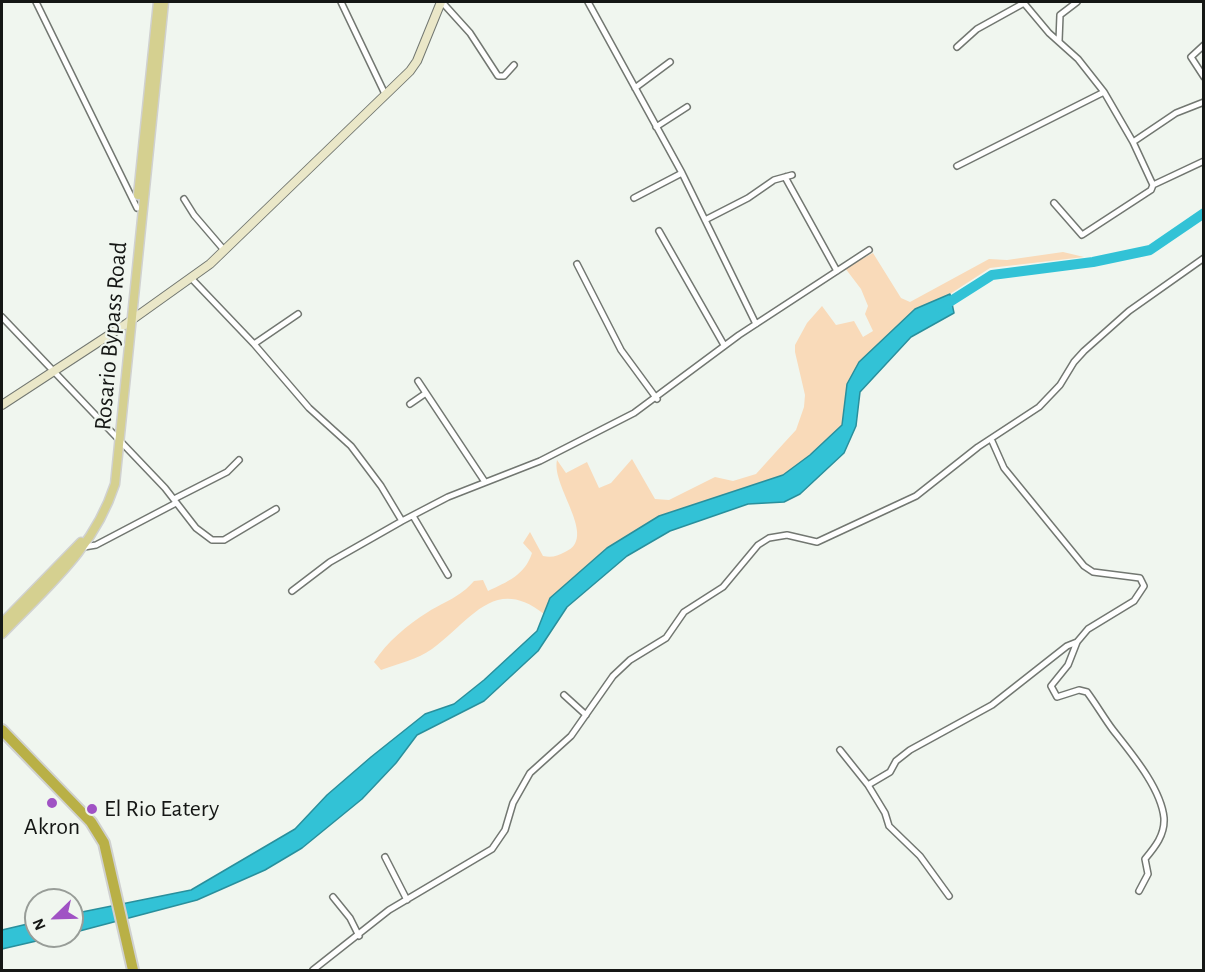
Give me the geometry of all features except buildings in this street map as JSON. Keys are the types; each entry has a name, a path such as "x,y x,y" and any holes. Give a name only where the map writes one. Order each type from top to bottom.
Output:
{"highway":[{"path":"2,730 91,822 104,843 116,886 133,970"}],"main road":[{"name":"Rosario Bypass Road","path":"2,634 84,547 109,501 115,484 137,208 158,2"},
{"name":"Rosario Bypass Road","path":"128,322 164,2"},
{"name":"Rosario Bypass Road","path":"2,623 86,536 104,501 118,439"}],"street":[{"path":"36,2 137,208"},
{"path":"341,2 385,94"},
{"path":"2,405 128,322 191,278 224,250 417,61 442,2 470,33 498,76 504,76 514,65"},
{"path":"588,2 681,173 756,324"},
{"path":"957,47 977,29 1023,2 1078,59 1104,92 1133,142 1153,185"},
{"path":"1059,40 1060,15 1077,2"},
{"path":"1203,45 1191,57 1203,77"},
{"path":"635,88 670,62"},
{"path":"957,166 1104,92"},
{"path":"1133,142 1176,113 1203,102"},
{"path":"656,127 687,107"},
{"path":"1054,203 1078,234 1082,235 1151,190 1153,185 1203,161"},
{"path":"634,198 681,173"},
{"path":"705,220 792,175"},
{"path":"785,177 837,271"},
{"path":"184,199 194,215 224,250"},
{"path":"659,231 724,345"},
{"path":"292,591 330,562 402,521 579,442 657,399 724,345 869,250"},
{"path":"313,970 359,936 388,910 492,849 505,830 513,803 526,778 571,736 619,670 666,638 684,612 723,587 747,555 765,539 787,535 817,542 916,496 978,447 992,441 1049,398 1074,362 1120,319 1203,258"},
{"path":"577,264 621,350 657,399"},
{"path":"191,278 254,344 309,408 356,452 381,486 402,521"},
{"path":"254,344 298,314"},
{"path":"2,317 118,439 175,501 196,528 216,541 276,509"},
{"path":"418,381 485,482"},
{"path":"410,404 426,393"},
{"path":"868,785 890,772 896,761 910,750 992,705 1067,646 1077,642 1098,621 1134,601 1144,590 1140,578 1123,574 1093,572 1084,566 1011,477 999,459 992,441"},
{"path":"84,547 96,545 175,501 234,467 239,459"},
{"path":"413,516 448,575"},
{"path":"1077,642 1074,656 1052,682 1051,689 1057,697 1079,690 1087,692 1140,765 1162,812 1161,836 1156,847 1145,859 1148,874 1139,891"},
{"path":"564,695 586,715"},
{"path":"840,750 868,785 885,813 889,826 921,856 949,896"},
{"path":"385,857 407,900"},
{"path":"333,897 350,918 359,936"}],"shaded area":[{"path":"1063,252 1084,257 990,268 950,294 915,309 847,384 842,425 810,455 783,475 659,516 607,548 551,598 544,614 526,603 511,599 497,600 484,606 421,656 381,670 374,662 405,628 458,595 474,581 483,580 488,591 520,572 532,553 523,543 530,532 543,556 557,556 574,545 577,536 576,524 560,484 557,460 566,473 587,462 599,488 611,483 632,459 655,499 669,500 715,477 733,481 756,474 796,430 804,407 805,395 795,345 807,323 822,306 836,325 854,321 863,337 873,331 865,314 868,306 861,289 845,268 873,253 901,298 910,302 989,259 1007,260"}],"water":[{"path":"950,294 954,313 911,337 860,392 856,426 844,453 800,494 784,502 748,504 670,531 627,556 567,607 538,651 484,701 417,735 396,763 362,799 302,848 265,870 197,900 84,930 84,912 191,890 295,829 327,795 425,714 454,704 484,680 537,631 550,598 607,548 659,516 783,475 810,455 842,425 847,384 859,362 915,309"},
{"path":"24,925 24,944 2,949 2,930"}],"waterway":[{"path":"940,308 992,275 1093,262 1150,250 1204,213"}],"place":[{"name":"Akron","path":"52,803"},
{"name":"El Rio Eatery","path":"92,809"}]}
